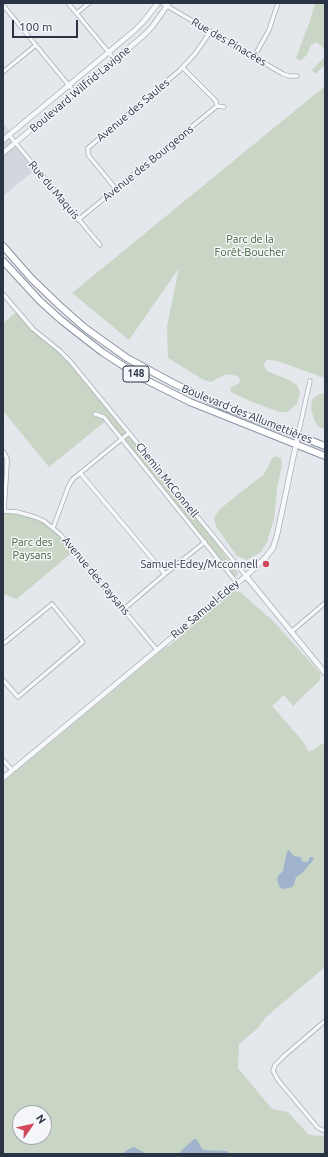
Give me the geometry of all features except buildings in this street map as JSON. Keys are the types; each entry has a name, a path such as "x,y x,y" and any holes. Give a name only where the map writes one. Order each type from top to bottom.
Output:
{"highway":[{"name":"Boulevard des Allumettières","path":"3,246 31,278 59,305 85,328 127,358 173,383 222,406 325,446"},
{"name":"Boulevard des Allumettières","path":"3,261 40,301 56,315 80,335 121,364 161,388 190,402 325,456"}],"street":[{"path":"68,3 115,60"},
{"path":"77,13 89,3"},
{"name":"Boulevard Wilfrid-Lavigne","path":"3,140 134,31 158,3"},
{"name":"Rue des Pinacées","path":"162,3 168,5 210,32 283,74 297,76"},
{"path":"254,57 269,30 278,3"},
{"path":"3,5 75,93"},
{"name":"Boulevard Wilfrid-Lavigne","path":"3,153 115,60 152,27 168,5"},
{"name":"Avenue des Saules","path":"116,189 89,156 88,148 183,68 195,54 210,32"},
{"path":"3,72 36,45"},
{"path":"183,68 216,100 217,106 224,107"},
{"name":"Avenue des Bourgeons","path":"78,220 217,106"},
{"name":"Rue du Maquis","path":"8,136 100,245"},
{"name":"Chemin McConnell","path":"3,294 33,330 60,351 70,361 325,673"},
{"name":"Rue Samuel-Edey","path":"3,778 246,576 266,557 273,548 276,542 310,381"},
{"path":"95,414 104,417 237,583"},
{"path":"53,528 73,479 81,474 129,433"},
{"path":"3,451 7,458 4,511"},
{"path":"81,474 165,574"},
{"name":"Avenue des Paysans","path":"4,511 26,514 44,521 53,528 71,546 157,650"},
{"path":"124,609 205,542"},
{"path":"291,632 325,603"},
{"path":"3,644 52,604 83,642 18,698 3,680"},
{"path":"3,760 12,770"},
{"path":"325,1022 280,1060 275,1065 273,1071 278,1080 318,1128 325,1131"}],"shaded area":[{"path":"3,123 11,133 9,135 36,169 3,196"}],"green space":[{"path":"315,3 325,3 325,49 316,42 311,45 307,55 300,61 296,58"},
{"path":"325,56 325,65 315,74 312,70"},
{"name":"Parc de la Forêt-Boucher","path":"325,86 325,378 277,361 267,360 263,364 267,371 287,379 297,385 300,393 297,404 287,412 279,412 231,392 230,388 241,382 238,376 226,374 211,382 204,380 168,358 167,326 179,268 129,340 72,293"},
{"path":"18,311 33,329 60,351 184,500 238,575 234,576 126,447 107,420 49,467 3,411 3,323"},
{"path":"324,393 325,429 319,427 315,422 311,409 312,399"},
{"path":"275,456 281,458 282,464 277,488 274,519 267,542 261,552 247,560 237,556 216,527 214,517 221,508 264,474"},
{"name":"Parc des Paysans","path":"3,511 17,512 44,521 75,550 17,599 3,594"},
{"path":"234,591 240,592 273,621 321,674 319,681 293,706 284,695 272,706 302,740 309,752 325,742 325,967 266,1017 258,1028 239,1044 238,1068 272,1109 288,1112 309,1135 325,1136 325,1154 3,1154 3,782 167,646 168,647 229,594"}],"water":[{"path":"289,850 294,856 301,857 302,861 308,862 310,857 314,859 302,873 296,877 292,887 284,889 280,888 277,880 278,876 283,871 287,851"},
{"path":"194,1139 197,1140 204,1150 227,1151 229,1154 180,1154 181,1151"},
{"path":"134,1147 145,1154 123,1154 127,1150"}],"place":[{"name":"Samuel-Edey/Mcconnell","path":"266,564"}]}
